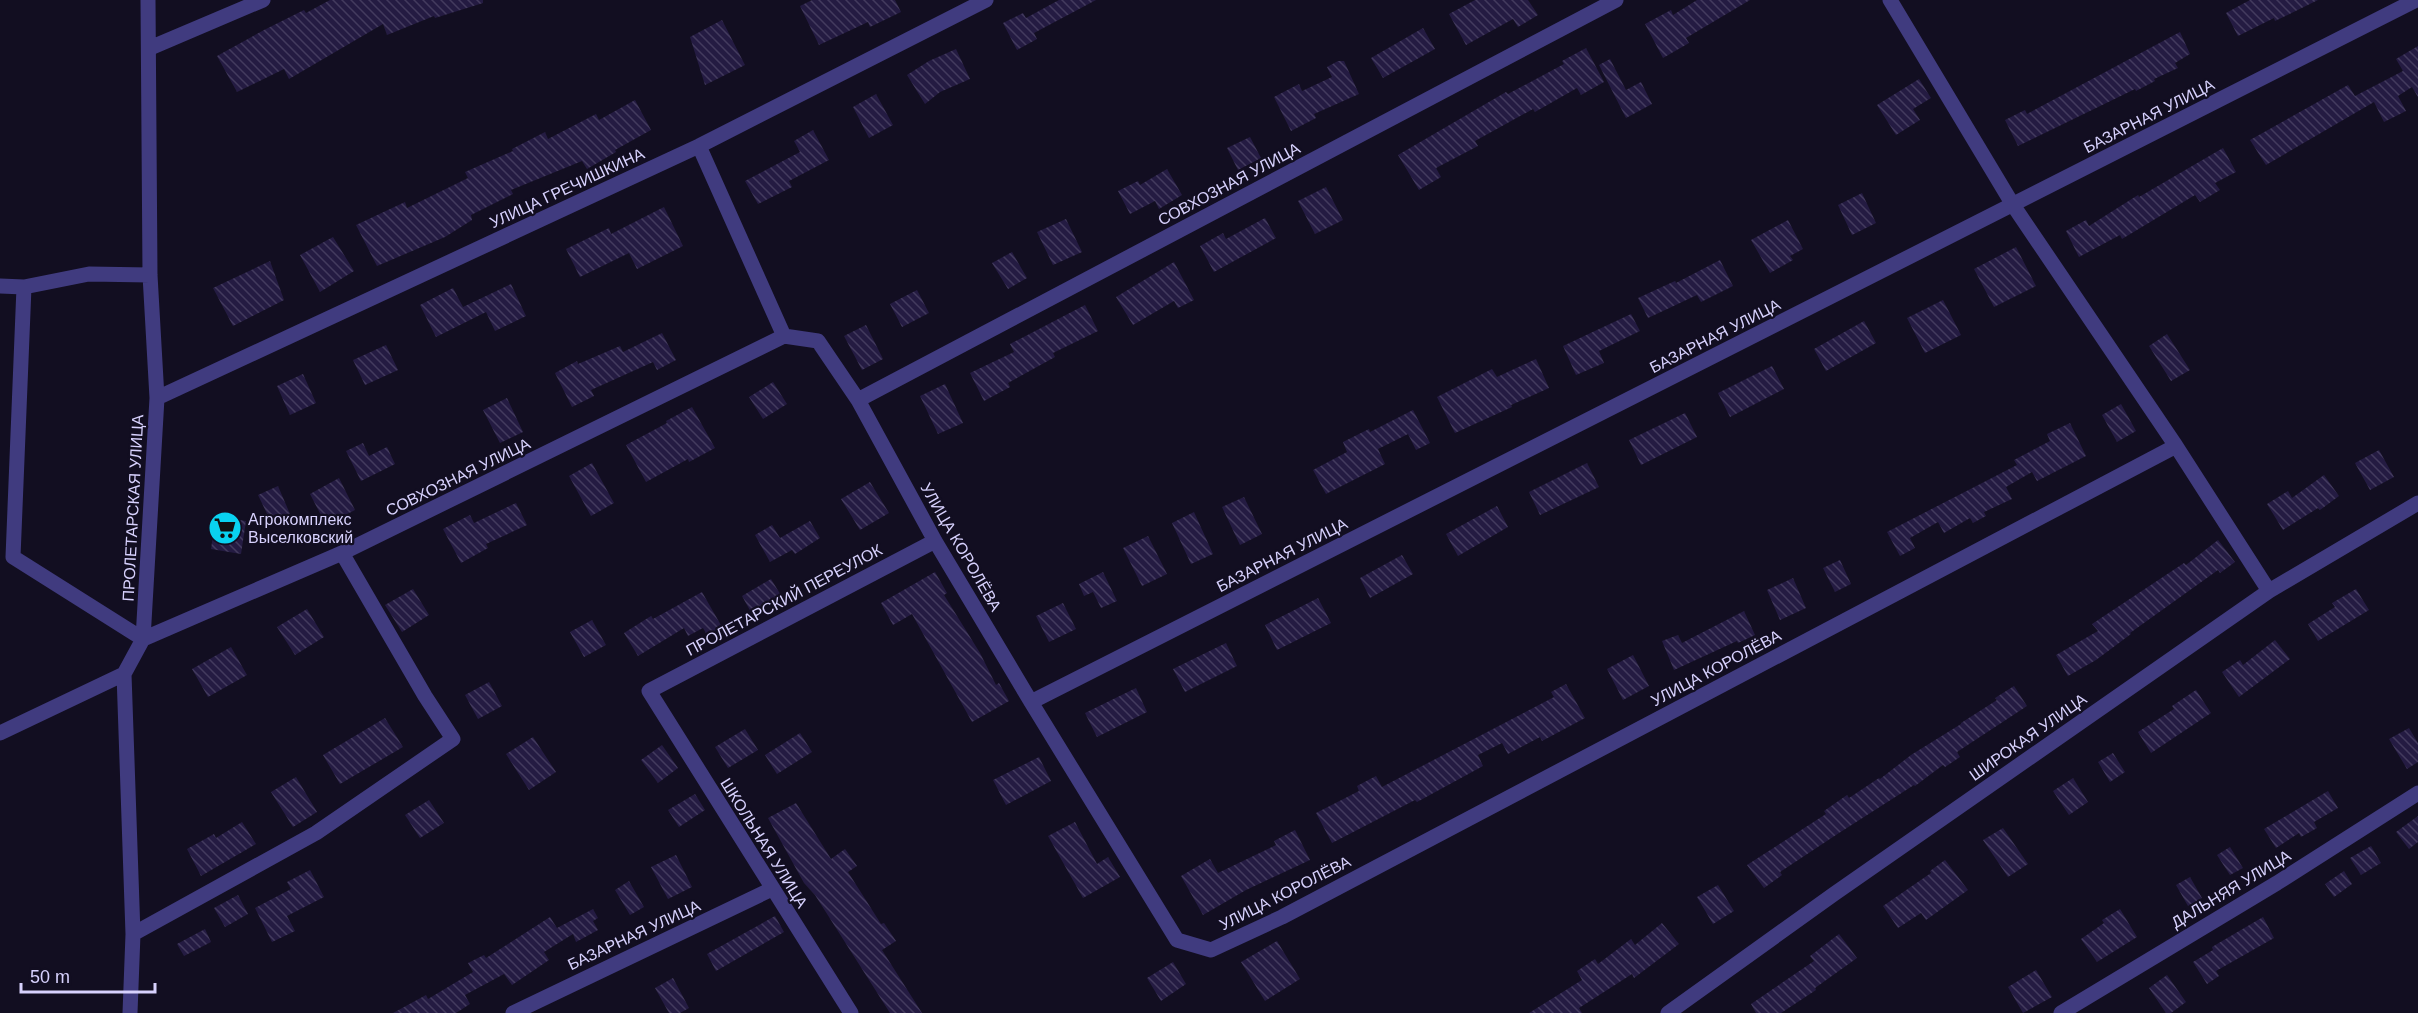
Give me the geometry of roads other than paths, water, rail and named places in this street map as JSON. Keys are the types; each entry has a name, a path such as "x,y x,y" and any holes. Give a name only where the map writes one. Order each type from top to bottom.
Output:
{"street":[{"name":"ПРОЛЕТАРСКАЯ УЛИЦА","path":"124,674 143,639 157,398 150,275 148,0"},
{"path":"150,48 263,0"},
{"name":"УЛИЦА ГРЕЧИШКИНА","path":"157,398 699,146 986,0"},
{"name":"СОВХОЗНАЯ УЛИЦА","path":"858,400 1616,0"},
{"path":"1890,0 2013,205 2176,446 2269,591"},
{"name":"БАЗАРНАЯ УЛИЦА","path":"1031,702 2416,0"},
{"path":"699,146 784,336"},
{"path":"0,286 24,286 89,274 150,275"},
{"path":"24,286 13,557 143,639"},
{"name":"СОВХОЗНАЯ УЛИЦА","path":"143,639 342,554 784,336"},
{"name":"УЛИЦА КОРОЛЁВА","path":"784,336 818,341 858,400 935,541 1178,940 1211,950 1282,916 2176,446"},
{"name":"ШИРОКАЯ УЛИЦА","path":"1668,1013 1834,894 2269,591 2418,503"},
{"name":"ПРОЛЕТАРСКИЙ ПЕРЕУЛОК","path":"649,691 935,541"},
{"path":"133,934 316,833 453,739 425,696 342,554"},
{"path":"0,733 124,674 133,934 130,1013"},
{"name":"ШКОЛЬНАЯ УЛИЦА","path":"649,691 851,1013"},
{"name":"ДАЛЬНЯЯ УЛИЦА","path":"2061,1013 2277,883 2418,793"},
{"name":"БАЗАРНАЯ УЛИЦА","path":"513,1013 772,889"}],"place":[{"name":"Агрокомплекс Выселковский","path":"225,528"}]}
